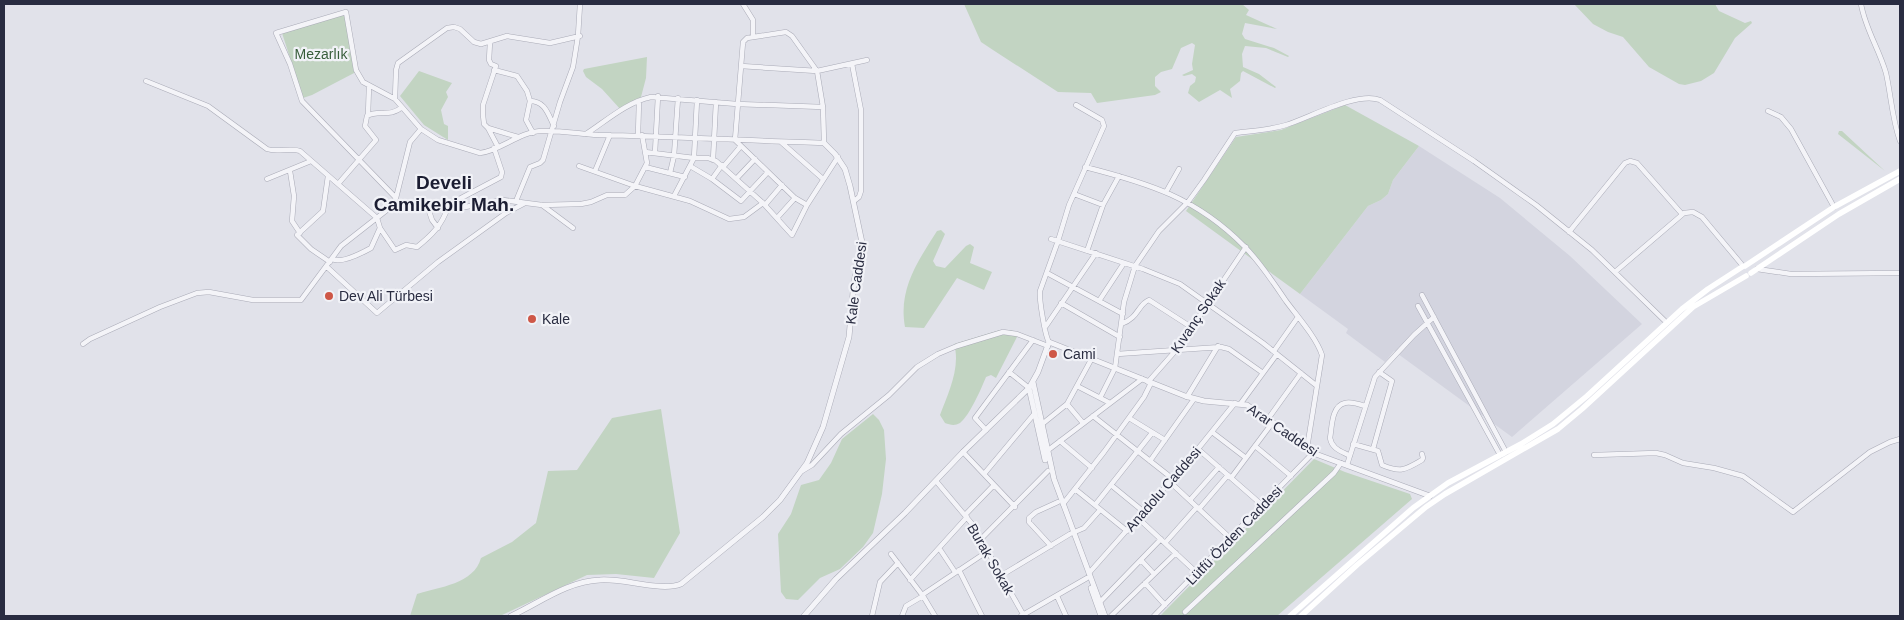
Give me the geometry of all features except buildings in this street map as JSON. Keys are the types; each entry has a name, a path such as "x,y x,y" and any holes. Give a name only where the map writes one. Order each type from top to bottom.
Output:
{"main road":[{"path":"1290,616 1379,537 1430,496 1544,430 1570,412 1666,322 1698,296 1834,207 1900,171"},
{"path":"1301,616 1426,507 1444,494 1562,426 1693,308 1839,214 1900,179"},
{"path":"1743,266 1742,274 1751,272"}],"street":[{"path":"516,200 530,167 540,164 543,160 560,102 573,67 579,36 580,4"},
{"path":"742,4 753,20 753,37"},
{"path":"1861,4 1886,73 1892,110 1900,141"},
{"path":"396,198 302,101 290,64 276,33 346,12 356,70 361,79 369,86 395,99 422,129 438,140 474,152 487,152 518,137 533,133 552,132 676,136 736,140 824,143 823,107 817,71 788,32 753,37 745,39 743,42 736,140 795,198 807,205"},
{"path":"395,99 397,65 445,29 454,27 462,30 472,40 485,44 510,36 550,43 579,36"},
{"path":"442,207 501,177 502,172 496,147 484,122 483,108 496,66 489,62 490,42"},
{"path":"740,66 817,71 868,60"},
{"path":"852,64 861,110 861,191 854,201"},
{"path":"494,70 517,76 527,91 530,101 526,120 533,133"},
{"path":"146,81 208,106 267,149 276,151 297,150 377,218 380,228 395,250 406,245 417,247 438,228 448,207"},
{"path":"338,184 376,140 365,126 365,120 368,115 369,86"},
{"path":"586,134 612,116 639,101 658,96 738,104 823,107"},
{"path":"655,153 658,96"},
{"path":"1100,398 1115,368 1126,293 1135,266 1160,232 1188,202 1236,133 1286,125 1338,104 1372,97 1380,100 1474,161 1521,194 1615,272 1666,322"},
{"path":"670,173 674,156 678,98"},
{"path":"674,196 694,158 697,100"},
{"path":"530,101 543,105 554,126"},
{"path":"392,206 428,208 465,207 497,200 516,200 542,205 584,204 606,195 626,194 635,186 647,160 640,135 639,101"},
{"path":"714,160 716,102"},
{"path":"804,616 836,579 1033,382 1049,344 1045,335 1039,296 1065,215 1104,124 1102,120 1076,105"},
{"path":"368,115 393,113 402,107"},
{"path":"1768,111 1779,116 1791,129 1834,207"},
{"path":"488,128 518,137"},
{"path":"83,344 146,313 197,293 209,292 252,300 302,300 344,244 392,206 396,198 410,142 422,129"},
{"path":"595,171 610,135"},
{"path":"781,142 823,179"},
{"name":"Kale Caddesi","path":"511,616 565,589 590,581 603,579 665,587 681,584 770,511 784,496 802,471 820,436 848,337 854,281 863,247 845,168 838,157 824,143"},
{"path":"712,179 741,146"},
{"path":"646,152 714,160 723,165 764,204 792,235 807,205 838,157"},
{"path":"736,178 755,159"},
{"path":"1569,232 1630,160 1637,162 1682,214"},
{"path":"267,179 311,161"},
{"path":"579,166 635,186 698,203 733,219 747,216 764,204 782,185"},
{"path":"690,166 712,179 741,201 768,172"},
{"path":"645,167 685,177"},
{"path":"1085,168 1119,176 1166,192 1188,202 1215,221 1246,247 1298,317 1321,353 1322,360 1307,448"},
{"path":"1166,192 1179,169"},
{"path":"290,170 294,196 292,221 300,233"},
{"path":"328,176 323,211 297,236 330,263 377,313 443,258 506,213 525,203"},
{"path":"1087,251 1103,205 1119,176"},
{"path":"1074,194 1103,205"},
{"path":"777,218 795,198"},
{"path":"542,205 572,228"},
{"path":"428,208 432,220 438,228"},
{"path":"1615,272 1682,214 1690,212 1700,215 1743,266"},
{"path":"330,263 342,261 369,250 374,245 380,228"},
{"path":"1051,239 1135,266 1180,284 1317,386"},
{"name":"Kıvanç Sokak","path":"1061,503 1075,489 1117,435 1150,383 1177,349 1246,247"},
{"path":"1045,327 1096,253"},
{"path":"1099,301 1124,263"},
{"path":"1751,272 1791,274 1900,273"},
{"path":"1046,273 1123,314"},
{"path":"1422,295 1506,452"},
{"path":"1121,324 1131,321 1146,302 1150,300 1192,327"},
{"path":"1061,303 1120,337"},
{"path":"1418,306 1500,455"},
{"name":"Anadolu Caddesi","path":"1023,616 1088,576 1238,403 1262,373 1298,317"},
{"path":"1185,612 1344,464 1350,456 1372,382 1378,372 1434,317"},
{"path":"802,471 816,462 846,430 889,394 917,367 932,357 1000,332 1013,333 1049,344"},
{"path":"986,430 975,418 1033,340"},
{"name":"Arar Caddesi","path":"1049,344 1092,358 1187,397 1238,403 1253,408 1313,453 1430,496"},
{"path":"1117,354 1218,346 1229,349 1262,373"},
{"path":"1187,397 1218,346"},
{"path":"1041,424 1067,404 1092,358"},
{"path":"1009,372 1029,388 1048,472 1088,576 1101,616"},
{"path":"1373,449 1392,381 1378,372"},
{"path":"1100,602 1141,560 1198,508 1246,458 1300,373"},
{"path":"1047,451 1142,379"},
{"path":"1033,382 1047,451 1061,503"},
{"path":"1077,386 1110,403"},
{"path":"1150,461 1194,399"},
{"path":"1350,456 1337,450 1330,442 1334,413 1338,406 1345,402 1365,406"},
{"path":"1067,404 1083,423"},
{"path":"984,474 1035,413"},
{"path":"1093,416 1172,480 1230,538"},
{"path":"1129,418 1165,440"},
{"path":"1212,432 1246,458"},
{"path":"1095,505 1152,433"},
{"path":"1594,455 1656,453 1683,463 1734,473 1749,479 1793,512 1870,452 1890,442 1900,440"},
{"path":"1060,441 1092,468"},
{"path":"1353,444 1379,452 1382,465 1400,471 1406,470 1422,460 1422,454"},
{"path":"1255,446 1291,476"},
{"path":"1198,449 1262,505"},
{"path":"963,452 1015,506"},
{"name":"Lütfü Özden Caddesi","path":"1154,616 1313,453"},
{"path":"1190,500 1220,468"},
{"path":"981,539 1048,472"},
{"name":"Burak Sokak","path":"936,481 966,516 981,539 1023,616"},
{"path":"910,580 994,485"},
{"path":"1111,485 1144,512"},
{"path":"1075,489 1127,531"},
{"path":"1051,546 1029,519 1034,513 1061,503"},
{"path":"1002,575 1086,526 1100,510"},
{"path":"1138,518 1197,572"},
{"path":"939,548 957,571 982,616"},
{"path":"902,616 906,606 988,550"},
{"path":"1111,616 1176,553"},
{"path":"891,554 922,595 935,616"},
{"path":"1141,560 1154,574"},
{"path":"872,616 879,585 898,563"},
{"path":"1088,576 1105,616"},
{"path":"1145,583 1165,605"},
{"path":"1057,596 1066,616"}],"shaded area":[{"path":"1419,146 1500,198 1570,256 1642,324 1512,437 1394,351 1385,362 1346,333 1348,329 1300,294 1368,206 1381,200 1388,194 1393,180"}],"green space":[{"path":"964,4 1242,4 1249,10 1246,15 1277,29 1245,23 1242,34 1245,39 1274,48 1289,56 1266,48 1245,46 1242,54 1243,67 1259,74 1276,87 1243,71 1240,81 1230,89 1232,98 1220,90 1199,102 1188,93 1196,77 1192,74 1182,75 1193,70 1195,45 1192,43 1181,48 1172,69 1161,72 1155,77 1155,86 1161,92 1155,95 1097,103 1091,93 1058,92 981,42"},
{"path":"1574,4 1715,4 1719,11 1745,23 1751,21 1752,23 1735,38 1714,73 1701,81 1685,85 1679,84 1649,67 1623,37 1593,24"},
{"name":"Mezarlık","path":"345,14 356,72 303,98 282,33"},
{"path":"647,57 646,78 641,97 621,110 602,89 586,77 583,71 584,69"},
{"path":"419,71 452,83 446,92 448,97 441,110 444,124 448,126 448,140 424,125 400,96"},
{"path":"1345,105 1419,146 1393,180 1388,194 1381,200 1368,206 1300,294 1186,211 1236,137 1281,130"},
{"path":"1839,131 1842,131 1885,171 1838,134"},
{"path":"941,230 945,234 933,261 936,266 945,268 970,244 974,247 970,263 992,272 984,290 957,278 924,328 905,327 904,300 911,276 937,231"},
{"path":"1000,330 1010,330 1019,333 996,378 991,375 986,377 971,408 960,423 952,425 945,423 940,415 955,371 956,353 954,344"},
{"path":"661,409 680,533 654,578 616,574 587,575 500,616 410,616 417,594 463,579 477,567 481,558 512,542 536,523 548,471 577,470 612,418"},
{"path":"873,414 879,420 884,430 886,459 882,494 873,533 863,547 840,569 820,578 798,600 786,599 781,592 778,534 791,514 801,485 819,480 831,463 842,439"},
{"path":"1314,459 1345,472 1410,494 1412,499 1277,616 1160,616"}],"place":[{"name":"Dev Ali Türbesi","path":"329,296"},
{"name":"Kale","path":"532,319"},
{"name":"Cami","path":"1053,354"}],"district":[{"name":"Develi Camikebir Mah.","path":"444,193"}]}
